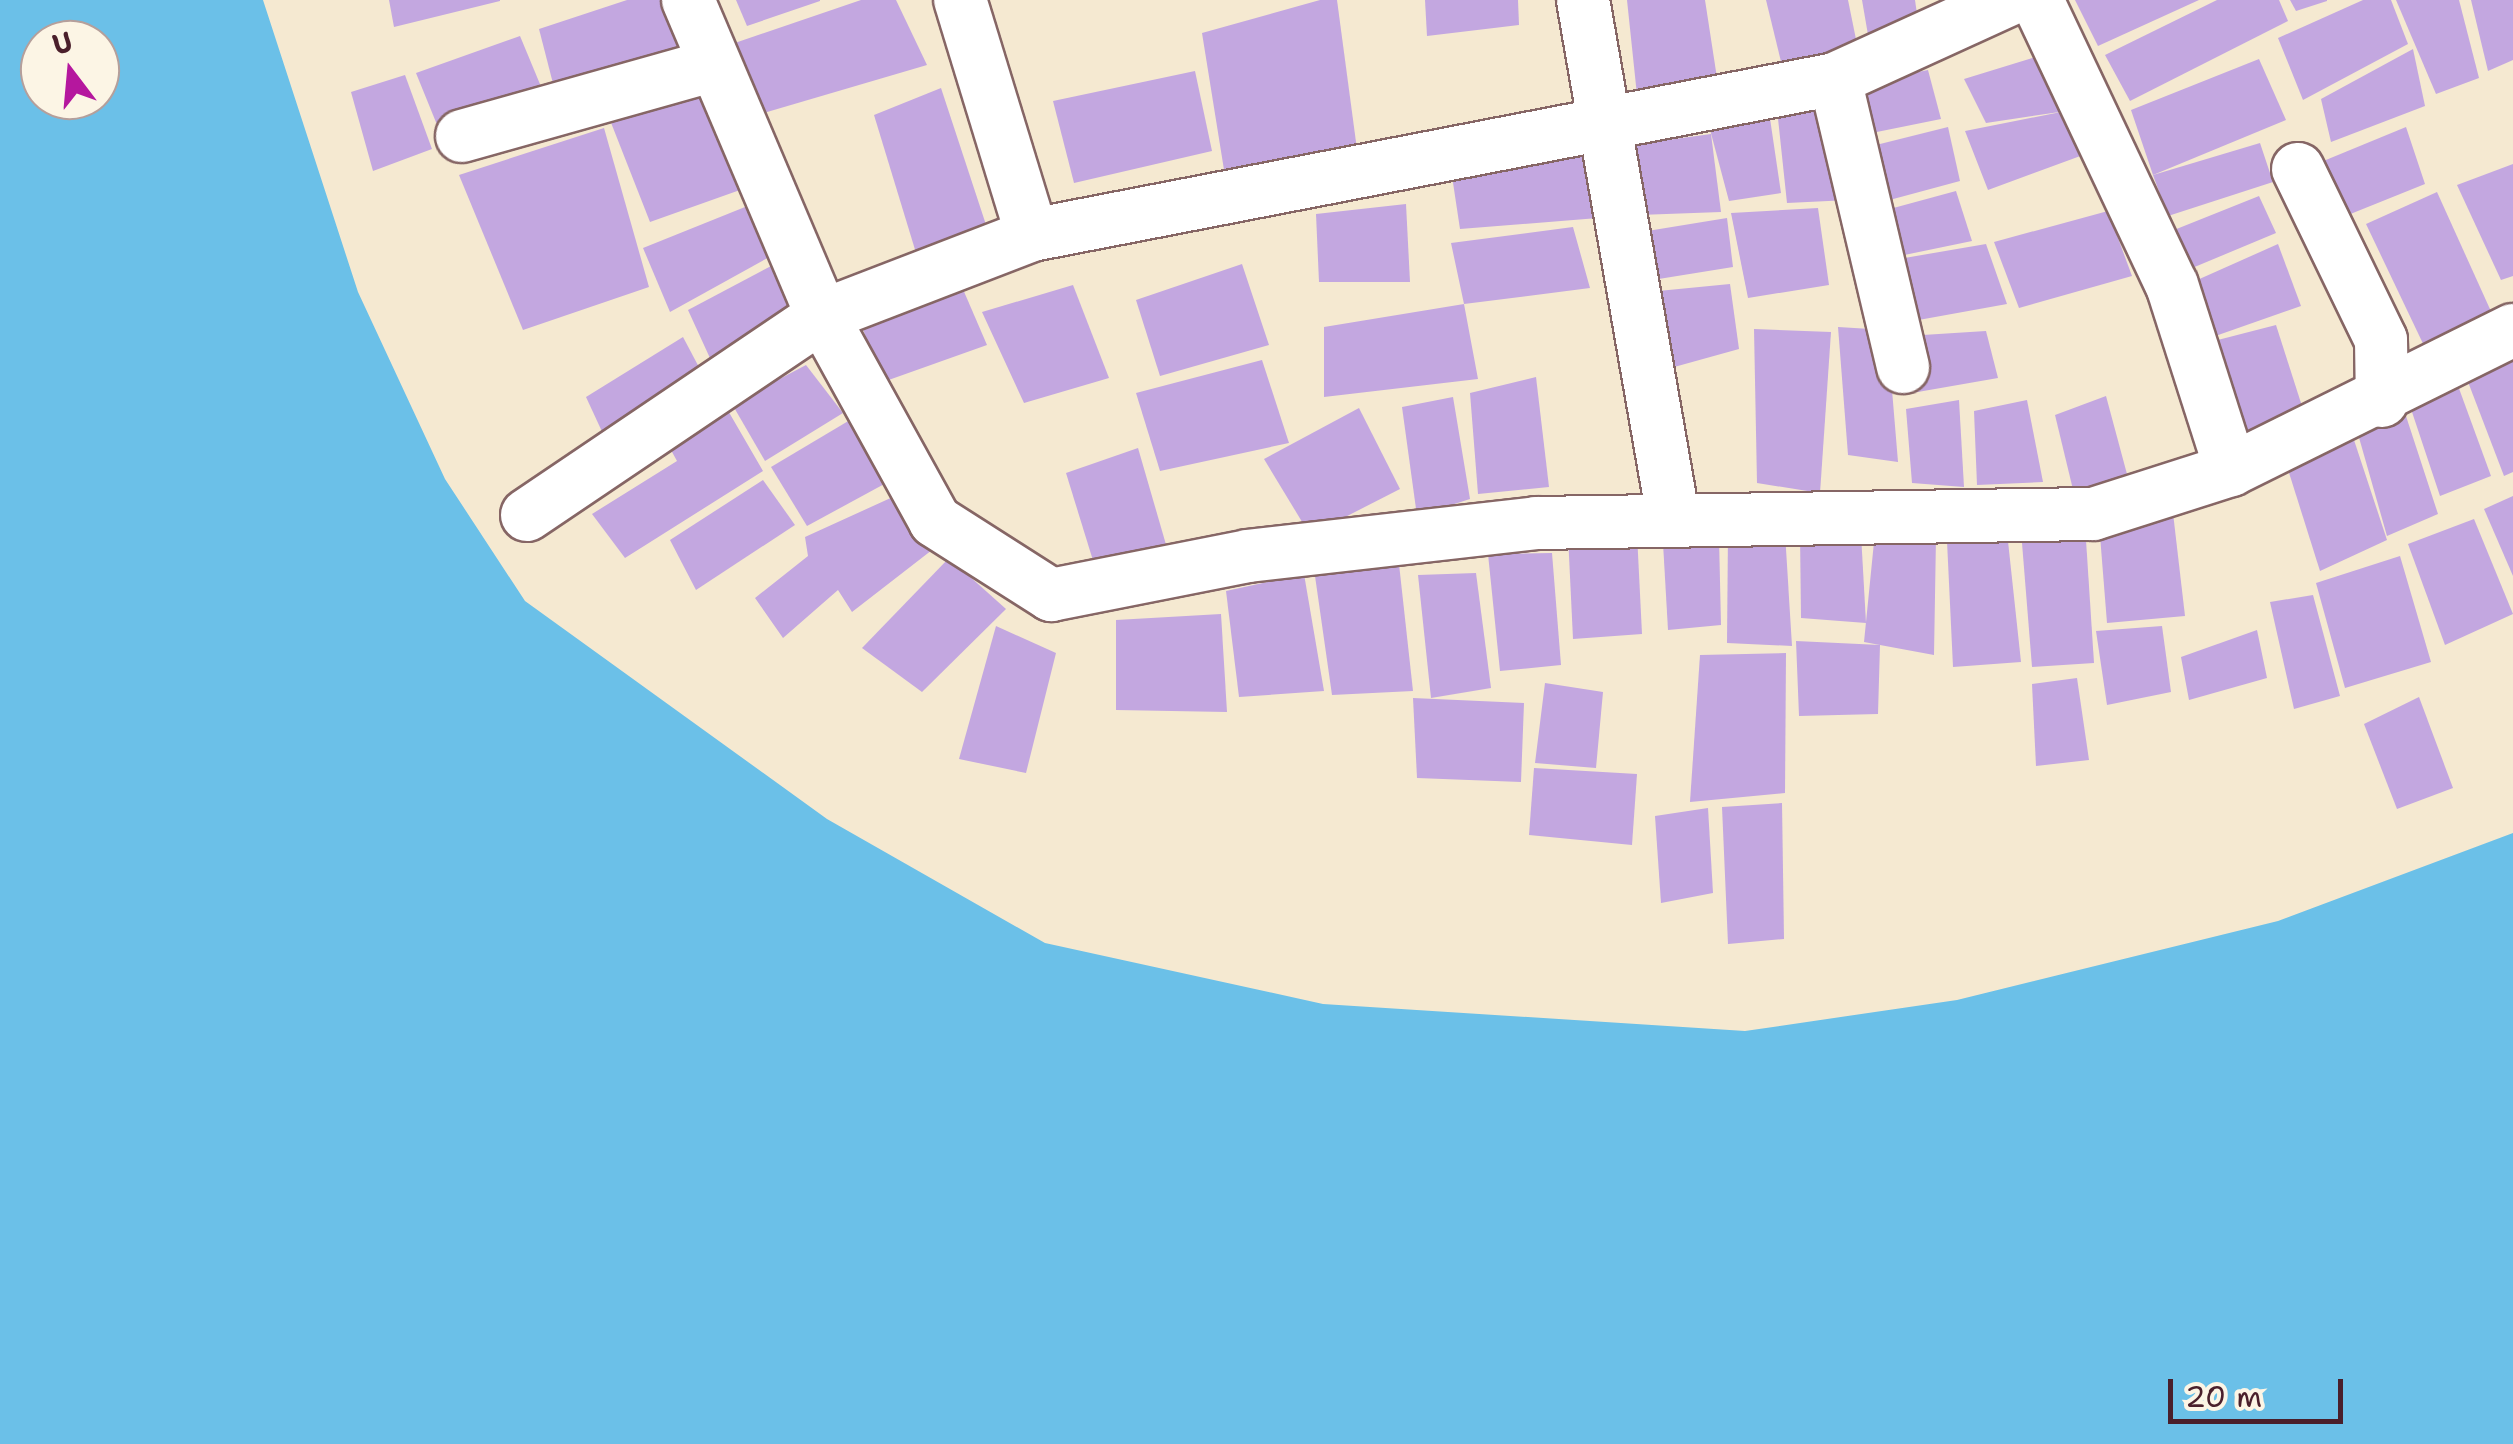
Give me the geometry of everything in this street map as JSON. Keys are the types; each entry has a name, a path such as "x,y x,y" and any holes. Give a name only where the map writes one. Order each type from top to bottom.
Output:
{"street":[{"path":"688,0 822,316 935,521 1051,596 1348,541 1672,516 2093,514 2231,470 2382,400 2513,330"},
{"path":"960,0 1032,235"},
{"path":"1583,0 1672,516"},
{"path":"526,515 822,316 1032,235 1836,79 2008,0"},
{"path":"2036,0 2172,285 2231,470"},
{"path":"462,136 714,65"},
{"path":"1836,79 1903,367"},
{"path":"2298,168 2382,340 2382,400"}],"water":[{"path":"0,0 263,0 358,292 445,479 525,601 827,819 1045,943 1323,1004 1745,1031 1957,1000 2278,921 2513,833 2513,1444 0,1444"}],"building":[{"path":"389,0 500,0 500,1 394,27"},
{"path":"627,0 674,0 694,60 557,99 539,29"},
{"path":"736,0 820,0 820,1 747,26"},
{"path":"861,0 896,0 927,65 750,117 726,46"},
{"path":"1320,0 1337,0 1358,157 1225,176 1202,33"},
{"path":"1425,0 1518,0 1519,25 1427,36"},
{"path":"1627,0 1705,0 1719,91 1637,95"},
{"path":"1766,0 1848,0 1861,64 1784,74"},
{"path":"1862,0 1915,0 1920,35 1872,58"},
{"path":"2075,0 2199,0 2098,46"},
{"path":"2217,0 2279,0 2288,21 2130,101 2105,55"},
{"path":"2290,0 2327,0 2327,1 2296,11"},
{"path":"2363,0 2391,0 2408,44 2303,100 2278,38"},
{"path":"2396,0 2459,0 2479,78 2436,94"},
{"path":"2471,0 2513,0 2513,60 2488,71"},
{"path":"520,36 547,101 444,142 416,73"},
{"path":"2413,49 2425,106 2331,142 2321,99"},
{"path":"2049,53 2094,151 1988,190 1965,131 2066,111 1986,123 1964,79"},
{"path":"2259,59 2286,120 2153,175 2131,110"},
{"path":"1928,70 1941,119 1857,136 1845,87"},
{"path":"1195,71 1212,151 1074,183 1053,101"},
{"path":"405,75 432,149 373,171 351,92"},
{"path":"694,83 740,190 650,222 608,115"},
{"path":"941,88 992,243 920,266 874,115"},
{"path":"1827,102 1849,200 1787,203 1777,109"},
{"path":"1768,105 1781,193 1729,201 1704,107"},
{"path":"1948,127 1960,181 1871,205 1848,152"},
{"path":"2406,127 2425,184 2338,219 2321,162"},
{"path":"604,128 649,287 523,330 459,175"},
{"path":"1711,134 1721,212 1639,215 1631,145"},
{"path":"2260,143 2273,182 2168,216 2153,175"},
{"path":"1592,148 1598,218 1460,229 1452,176"},
{"path":"2513,164 2513,276 2501,280 2457,185"},
{"path":"1956,191 1972,241 1885,259 1875,213"},
{"path":"2437,192 2494,318 2427,352 2366,224"},
{"path":"2259,196 2276,233 2185,271 2169,232"},
{"path":"1406,204 1410,282 1319,282 1316,214"},
{"path":"750,205 771,256 670,312 643,248"},
{"path":"1818,208 1829,285 1748,298 1731,213"},
{"path":"2108,211 2132,276 2019,308 1994,242"},
{"path":"1727,218 1733,267 1640,282 1629,234"},
{"path":"1573,227 1590,288 1464,304 1451,243"},
{"path":"1986,244 2007,304 1902,323 1887,261"},
{"path":"2278,244 2301,306 2204,340 2186,285"},
{"path":"1242,264 1269,345 1160,376 1136,300"},
{"path":"773,265 809,326 720,380 688,310"},
{"path":"959,280 987,345 883,382 859,319"},
{"path":"1730,284 1739,349 1667,369 1648,292"},
{"path":"1073,285 1109,378 1024,403 982,312"},
{"path":"1464,304 1478,379 1324,397 1324,327"},
{"path":"2276,325 2309,428 2239,448 2210,342"},
{"path":"1838,327 1887,330 1898,462 1848,455"},
{"path":"1754,329 1831,332 1820,493 1757,483"},
{"path":"1986,331 1998,378 1912,393 1907,336"},
{"path":"683,337 710,388 611,451 586,397"},
{"path":"2513,354 2513,472 2504,476 2465,374"},
{"path":"1262,360 1289,443 1160,471 1136,393"},
{"path":"806,365 843,413 765,461 732,404"},
{"path":"1536,377 1549,487 1478,494 1470,393"},
{"path":"2457,383 2491,476 2440,496 2410,406"},
{"path":"2106,396 2131,489 2076,502 2055,415"},
{"path":"1453,397 1470,499 1417,516 1402,407"},
{"path":"1959,400 1964,487 1912,483 1906,409"},
{"path":"2027,400 2043,482 1977,485 1974,411"},
{"path":"723,402 763,471 625,558 592,514 677,461 666,441"},
{"path":"1359,408 1400,489 1310,535 1264,459"},
{"path":"2405,413 2438,514 2387,536 2358,434"},
{"path":"850,420 888,482 807,526 771,467"},
{"path":"2353,437 2387,540 2320,571 2285,460"},
{"path":"1138,448 1167,548 1095,567 1066,473"},
{"path":"763,480 795,525 696,590 670,540"},
{"path":"895,496 932,550 852,612 838,590 783,638 755,598 808,556 805,537"},
{"path":"2513,496 2513,576 2484,509"},
{"path":"2173,513 2185,616 2107,623 2099,523"},
{"path":"2474,519 2513,614 2445,645 2408,544"},
{"path":"1728,532 1785,533 1792,646 1727,643"},
{"path":"1875,532 1936,537 1934,655 1864,642"},
{"path":"2007,532 2021,662 1953,667 1947,541"},
{"path":"1800,533 1861,534 1866,623 1801,618"},
{"path":"1637,534 1642,634 1573,639 1568,535"},
{"path":"1719,538 1721,625 1668,630 1663,543"},
{"path":"2086,540 2094,663 2032,667 2022,543"},
{"path":"1552,553 1561,665 1500,671 1488,554"},
{"path":"1398,555 1413,691 1332,695 1315,576"},
{"path":"2400,556 2431,662 2345,688 2316,583"},
{"path":"949,558 1006,609 922,692 862,648"},
{"path":"1476,573 1491,688 1431,698 1418,575"},
{"path":"1304,574 1324,691 1239,697 1226,591"},
{"path":"2313,595 2340,696 2294,709 2270,602"},
{"path":"1221,614 1227,712 1116,710 1116,620"},
{"path":"996,626 1056,653 1026,773 959,759"},
{"path":"2162,626 2171,692 2107,705 2096,631"},
{"path":"2257,630 2267,678 2189,700 2181,657"},
{"path":"1796,641 1880,645 1878,714 1799,716"},
{"path":"1786,653 1785,793 1690,802 1700,655"},
{"path":"2077,678 2089,760 2036,766 2032,684"},
{"path":"1545,683 1603,692 1596,768 1535,763"},
{"path":"2419,697 2453,788 2397,809 2364,724"},
{"path":"1413,698 1524,703 1521,782 1417,778"},
{"path":"1534,768 1637,774 1632,845 1529,835"},
{"path":"1782,803 1784,939 1728,944 1722,807"},
{"path":"1708,808 1713,893 1661,903 1655,816"}]}
